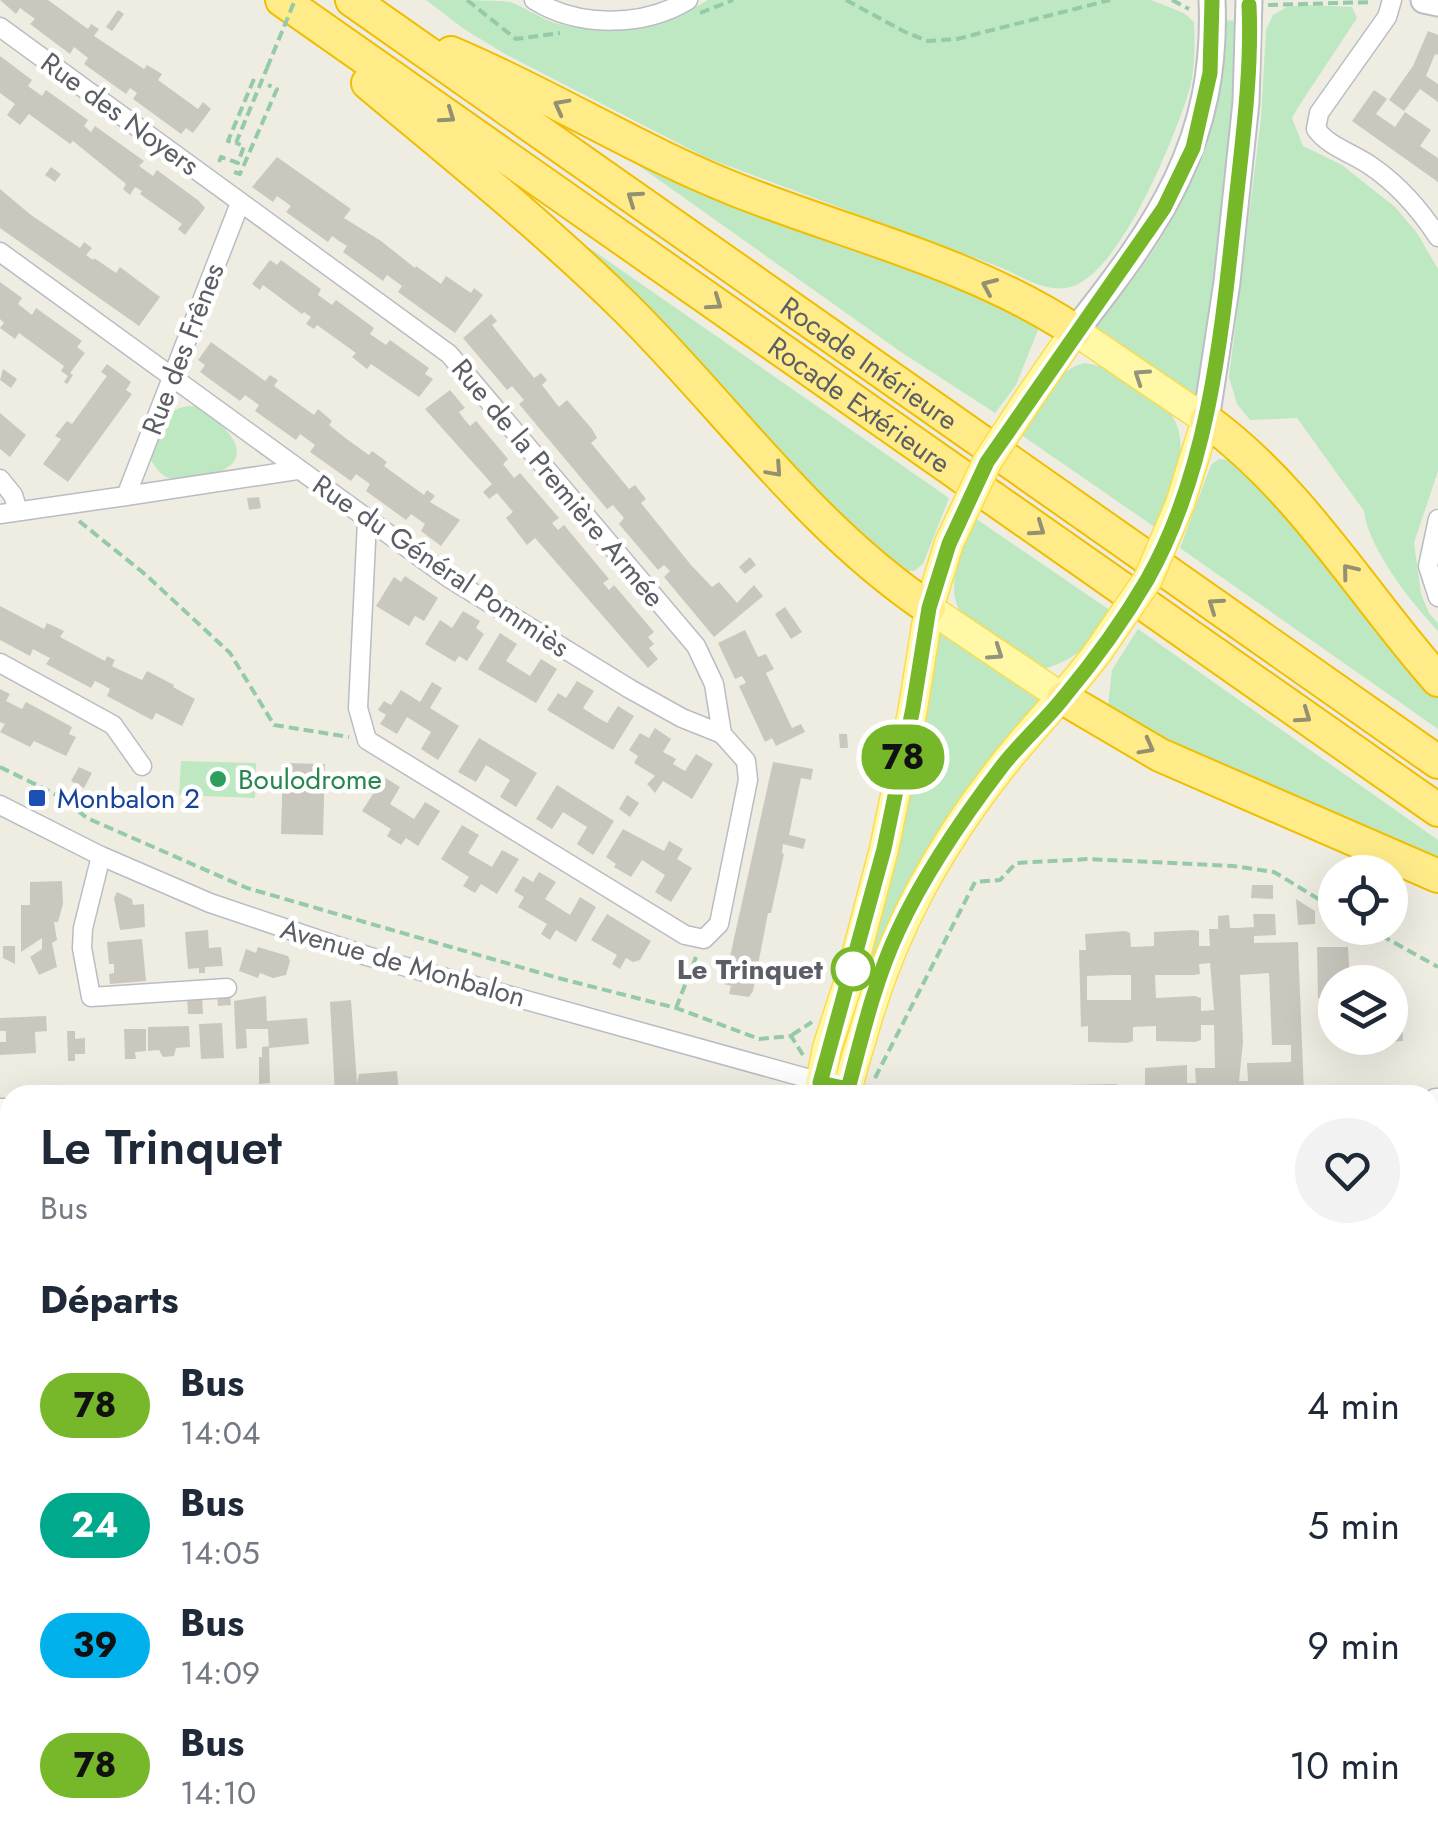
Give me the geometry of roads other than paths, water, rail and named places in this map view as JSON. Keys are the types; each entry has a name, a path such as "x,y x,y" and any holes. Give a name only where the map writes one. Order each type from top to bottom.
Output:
{"highway":[{"path":"268,0 533,221 625,307 842,540 929,608"},
{"name":"Rocade Extérieure","path":"282,0 1438,810"},
{"name":"Rocade Intérieure","path":"352,0 1438,762"},
{"path":"391,28 505,75 668,160 738,190 938,263 1042,309 1076,331"},
{"path":"1206,420 1230,438 1292,502 1438,680"},
{"path":"1063,698 1160,754 1438,876"}],"main road":[{"path":"820,1081 884,849 929,608 949,544 987,462 1028,398 1147,237 1193,148 1210,73 1212,0"},
{"path":"1424,0 1438,3"},
{"path":"857,1085 877,983 907,914 935,864 1004,764 1063,698 1148,579 1180,504 1206,420 1227,282 1246,102 1249,2"},
{"path":"1076,331 1206,420"},
{"path":"929,608 1063,698"}],"street":[{"path":"534,0 578,18 614,20 661,12 688,0"},
{"path":"1392,0 1387,17 1319,113 1316,128 1328,141 1394,184 1418,208 1438,237"},
{"name":"Rue des Noyers","path":"0,26 240,203"},
{"name":"Rue des Frênes","path":"126,496 240,203"},
{"name":"Rue de la Première Armée","path":"240,203 449,354 696,646 714,684 722,734"},
{"name":"Rue du Général Pommiès","path":"0,252 449,578 630,689 682,718 722,734"},
{"path":"0,479 13,495 9,512 297,470"},
{"path":"1438,519 1428,566 1438,596"},
{"path":"367,521 358,708 367,740 685,934 704,938 719,924 748,780 746,761 722,734"},
{"path":"0,663 113,724 142,766"},
{"name":"Avenue de Monbalon","path":"0,805 102,856 210,903 367,956 820,1081"},
{"path":"102,856 83,928 82,948 90,996 228,988"}],"place":[{"name":"Boulodrome","path":"218,779"},
{"name":"Monbalon 2","path":"37,798"},
{"name":"Le Trinquet","path":"853,969"}]}
